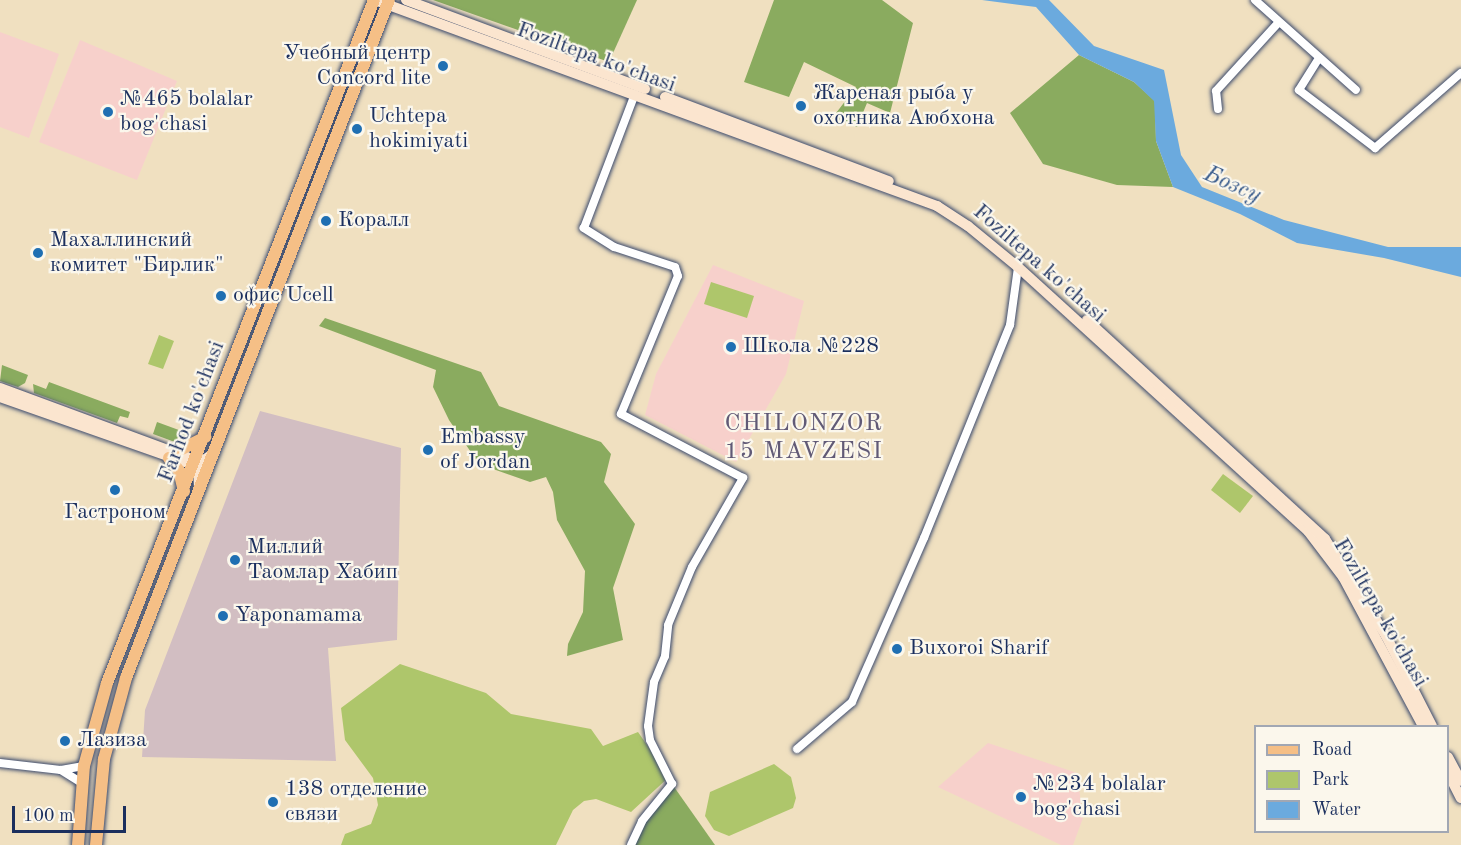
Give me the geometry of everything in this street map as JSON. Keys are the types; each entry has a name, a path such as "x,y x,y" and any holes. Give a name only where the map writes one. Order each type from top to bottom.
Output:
{"main road":[{"name":"Foziltepa ko'chasi","path":"374,0 388,2 937,206 1020,265 1320,544 1379,640 1422,725"},
{"name":"Farhod ko'chasi","path":"78,845 84,766 107,683 206,436 374,0"},
{"name":"Foziltepa ko'chasi","path":"406,0 938,200 1020,265 1325,539 1380,627 1431,725"},
{"name":"Farhod ko'chasi","path":"96,845 102,776 117,708 388,2"},
{"path":"0,388 195,464"},
{"path":"0,397 172,455 206,436"},
{"path":"195,464 217,451"},
{"path":"172,455 184,492"},
{"path":"195,464 199,497"},
{"path":"1449,760 1461,798"}],"street":[{"path":"1255,0 1278,23 1356,90"},
{"path":"1218,109 1216,90 1278,23"},
{"path":"1319,58 1299,90 1375,148 1461,73"},
{"path":"631,845 642,821 672,784 650,740 648,726 670,618 692,567 743,478 621,414 678,276 675,267 614,247 585,228 635,94"},
{"path":"797,749 852,702 924,537 1010,325 1020,265"},
{"path":"0,763 61,770 84,766"},
{"path":"61,770 82,783"}],"shaded area":[{"path":"0,32 59,54 29,138 0,127"},
{"name":"№465 bolalar bog'chasi","path":"80,40 177,81 137,180 39,142"},
{"name":"Школа №228","path":"713,265 804,301 786,374 736,462 645,415 656,374"},
{"path":"260,411 401,448 397,640 328,648 336,761 142,757 145,710"},
{"name":"№234 bolalar bog'chasi","path":"988,743 1077,773 1083,818 1073,845 1061,845 938,787"}],"green space":[{"path":"433,0 637,0 609,62"},
{"path":"774,0 882,0 913,23 890,113 867,103 857,127 833,117 856,87 804,62 789,97 744,82"},
{"path":"1079,55 1134,82 1155,101 1156,141 1173,187 1117,185 1043,164 1010,113"},
{"path":"711,282 754,296 747,318 704,304"},
{"path":"325,318 481,372 499,406 601,442 611,454 604,482 635,524 613,588 623,640 567,656 568,644 583,612 585,571 557,520 553,492 546,477 530,482 479,464 449,420 433,387 436,370 319,326"},
{"path":"159,335 174,341 163,369 148,364"},
{"path":"2,365 28,375 25,383 18,387 0,381"},
{"path":"49,382 130,412 128,418 120,416 117,423 34,393 33,384 46,389"},
{"path":"157,422 187,433 183,445 153,434"},
{"path":"1223,474 1253,496 1240,513 1211,490"},
{"path":"400,664 486,693 511,714 591,729 603,746 638,732 669,777 631,812 596,799 584,801 573,810 556,845 341,845 345,834 371,824 378,805 373,778 345,740 341,708"},
{"path":"774,764 791,777 796,798 793,808 729,836 714,830 705,816 710,792"},
{"path":"672,784 715,845 628,845 638,820"}],"water":[{"name":"Бозсу","path":"982,0 1049,0 1094,46 1164,70 1181,155 1202,187 1284,220 1388,247 1461,247 1461,277 1384,258 1297,243 1240,214 1173,187 1156,141 1154,101 1134,82 1079,55 1036,7"}],"place":[{"name":"Учебный центр Concord lite","path":"443,66"},
{"name":"Жареная рыба у охотника Аюбхона","path":"801,106"},
{"name":"№465 bolalar bog'chasi","path":"108,112"},
{"name":"Uchtepa hokimiyati","path":"357,129"},
{"name":"Коралл","path":"326,221"},
{"name":"Махаллинский комитет \"Бирлик\"","path":"38,253"},
{"name":"офис Ucell","path":"221,296"},
{"name":"Школа №228","path":"731,347"},
{"name":"Embassy of Jordan","path":"428,450"},
{"name":"Гастроном","path":"115,490"},
{"name":"Миллий Таомлар Хабип","path":"235,560"},
{"name":"Yaponamama","path":"223,616"},
{"name":"Buxoroi Sharif","path":"897,649"},
{"name":"Лазиза","path":"65,741"},
{"name":"№234 bolalar bog'chasi","path":"1021,797"},
{"name":"138 отделение связи","path":"273,802"}],"district":[{"name":"CHILONZOR 15 MAVZESI","path":"804,439"}]}
